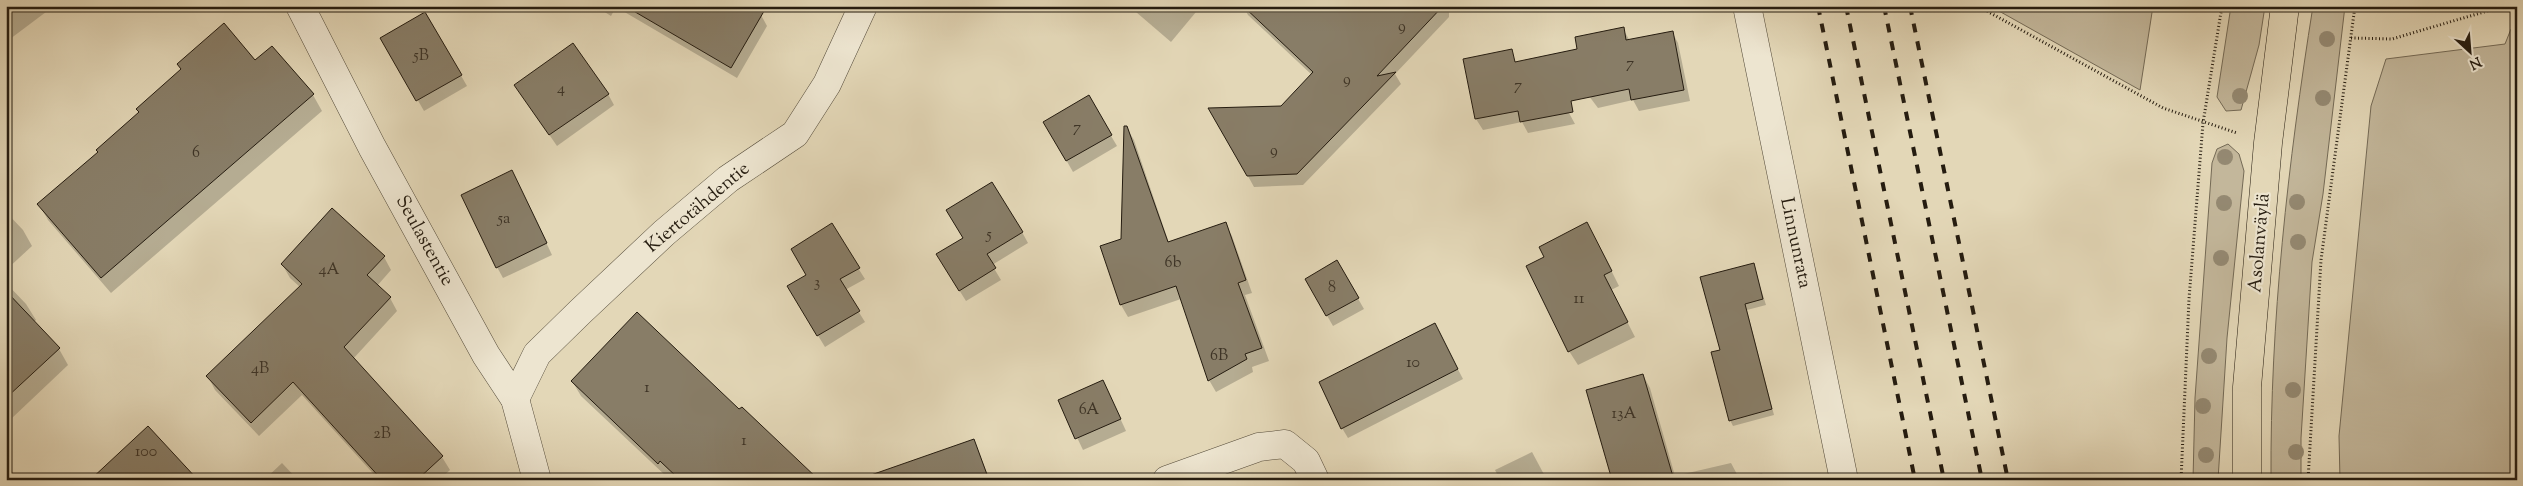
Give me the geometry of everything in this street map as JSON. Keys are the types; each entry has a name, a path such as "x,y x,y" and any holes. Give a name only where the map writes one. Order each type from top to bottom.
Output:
{"main road":[{"name":"Asolanväylä","path":"2247,480 2247,387 2268,143 2285,6"}],"street":[{"name":"Seulastentie","path":"300,6 372,147 486,355 515,399 537,480"},
{"name":"Kiertotähdentie","path":"515,399 537,354 629,266 728,179 795,134 827,84 863,6"},
{"name":"Linnunrata","path":"1746,6 1844,480"},
{"path":"1167,480 1259,447 1285,444 1306,461 1315,480"}],"path":[{"path":"1982,6 1985,10 2163,108 2203,123 2268,143"},
{"path":"2181,480 2189,299 2203,123 2222,6"},
{"path":"2308,480 2321,260 2355,6"},
{"path":"2351,38 2392,39 2504,6 2517,8"}],"shaded area":[{"path":"1990,6 2153,6 2140,90"},
{"path":"2231,6 2265,6 2259,45 2241,110 2226,111 2217,97"},
{"path":"2313,6 2345,6 2323,194 2312,262 2301,438 2301,480 2271,480 2271,420 2282,242 2288,183"},
{"path":"2511,29 2517,31 2517,480 2340,480 2339,436 2371,106 2386,59 2505,44"},
{"path":"2228,144 2239,154 2244,171 2227,338 2218,480 2193,480 2195,398 2212,163 2217,149"}],"building":[{"path":"625,6 767,6 731,68"},
{"path":"1243,6 1443,6 1377,76 1396,72 1297,174 1247,176 1208,108 1281,106 1313,72"},
{"path":"425,12 462,75 416,101 380,38"},
{"path":"224,23 255,60 272,46 314,94 101,278 37,204 98,152 96,150 139,112 136,109 181,69 177,64"},
{"path":"1624,27 1626,40 1673,31 1684,90 1631,100 1629,89 1571,101 1573,112 1520,122 1518,111 1475,119 1463,59 1512,49 1515,62 1577,49 1575,37"},
{"path":"573,43 609,94 549,135 514,85"},
{"path":"1089,95 1112,135 1066,161 1043,122"},
{"path":"1124,126 1127,126 1168,242 1226,222 1246,280 1238,283 1262,348 1245,354 1247,359 1208,381 1176,286 1120,305 1100,246 1121,239"},
{"path":"512,170 547,243 496,268 461,195"},
{"path":"992,182 1023,232 987,254 996,268 959,291 936,254 963,238 946,210"},
{"path":"332,208 385,256 367,275 391,297 344,347 443,456 417,480 382,480 293,382 251,423 206,376 302,284 281,264"},
{"path":"1587,222 1612,271 1604,275 1628,322 1568,352 1526,266 1544,257 1539,247"},
{"path":"832,223 860,268 840,279 860,311 817,336 787,286 806,275 791,249"},
{"path":"1337,260 1359,298 1326,316 1305,279"},
{"path":"1754,263 1763,299 1745,304 1772,409 1729,421 1711,352 1720,350 1700,277"},
{"path":"6,291 60,348 6,398"},
{"path":"637,312 739,409 742,407 819,480 680,480 660,461 658,464 571,381"},
{"path":"1435,323 1458,369 1341,429 1319,382"},
{"path":"1643,374 1674,480 1612,480 1586,390"},
{"path":"1103,380 1121,419 1075,439 1058,400"},
{"path":"148,426 198,480 90,480"},
{"path":"974,439 989,480 872,480 871,475"}],"railway":[{"path":"1818,6 1915,480"},
{"path":"1846,6 1944,480"},
{"path":"1884,6 1982,480"},
{"path":"1910,6 2008,480"}]}
